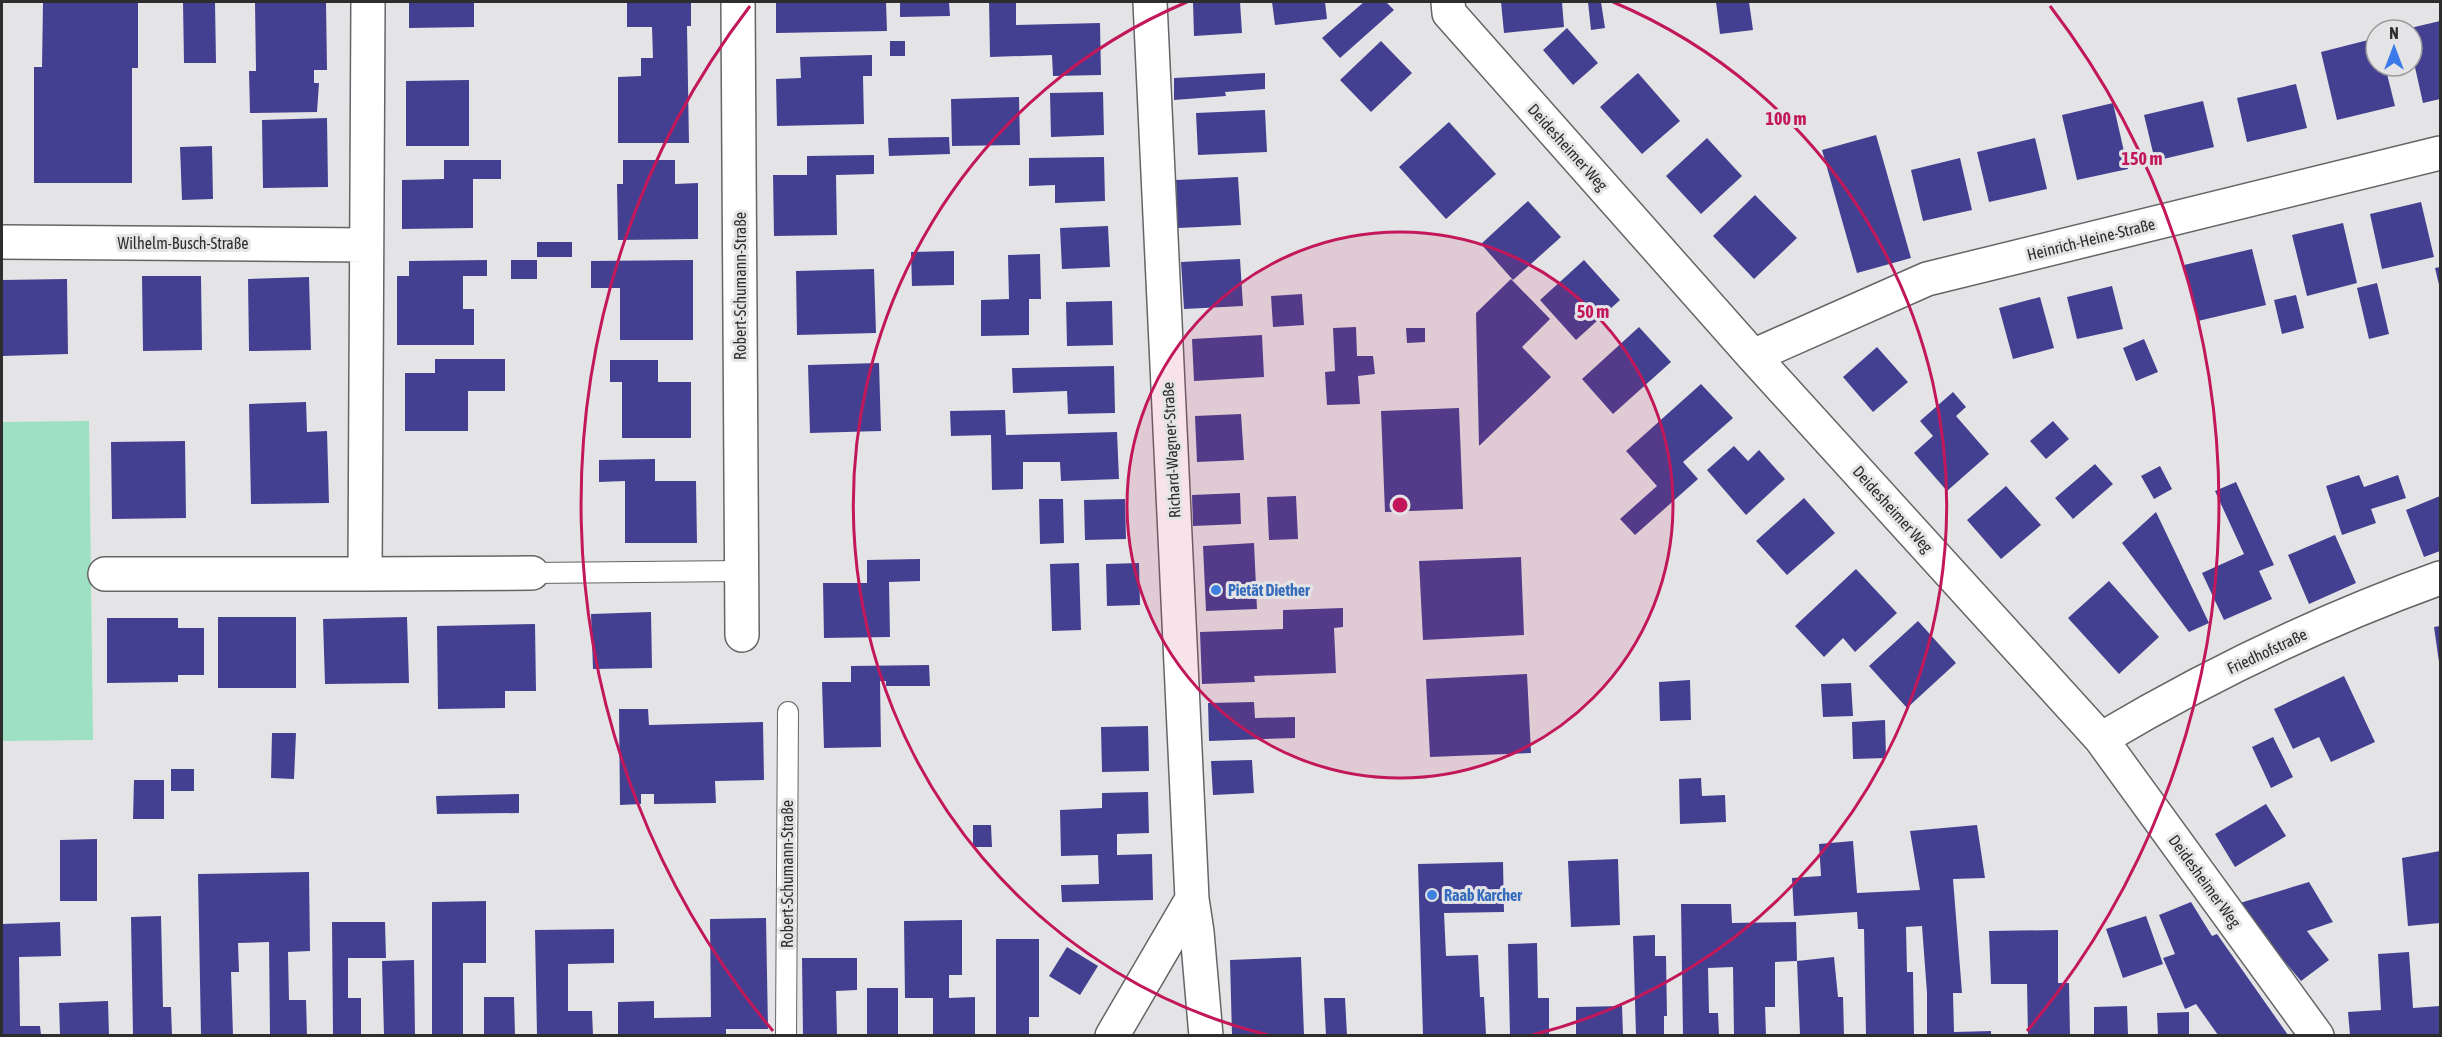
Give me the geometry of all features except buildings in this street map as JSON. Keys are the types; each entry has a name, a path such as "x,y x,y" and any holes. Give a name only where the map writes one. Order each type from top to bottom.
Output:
{"street":[{"path":"365,573 368,2"},
{"name":"Robert-Schumann-Straße","path":"738,2 742,635"},
{"name":"Richard-Wagner-Straße","path":"1150,2 1191,899 1197,932 1206,1035"},
{"name":"Deidesheimer Weg","path":"1448,2 1449,13 1753,356 2101,739 2318,1035"},
{"name":"Heinrich-Heine-Straße","path":"1753,356 1927,279 2440,153"},
{"name":"Wilhelm-Busch-Straße","path":"2,242 365,244"},
{"path":"105,574 532,573"},
{"name":"Friedhofstraße","path":"2101,739 2231,667 2334,620 2440,578"},
{"path":"1112,1035 1191,899"}],"lane":[{"path":"532,573 742,571"},
{"name":"Robert-Schumann-Straße","path":"786,1035 788,712"}],"green space":[{"path":"89,421 93,740 2,741 2,422"}],"place":[{"name":"Pietät Diether","path":"1216,590"},
{"name":"Raab Karcher","path":"1432,895"}]}
